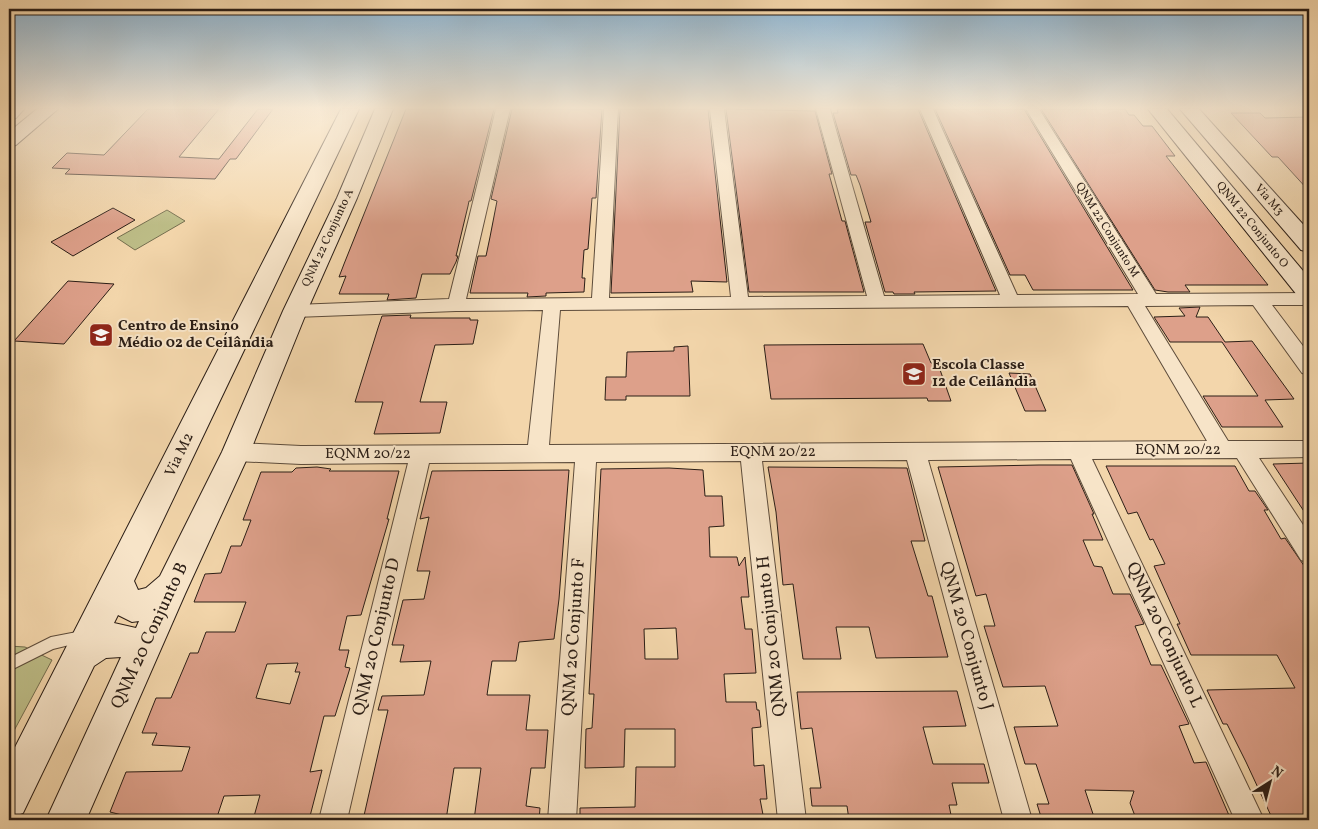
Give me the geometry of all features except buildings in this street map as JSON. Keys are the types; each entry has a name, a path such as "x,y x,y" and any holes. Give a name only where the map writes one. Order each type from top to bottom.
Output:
{"main road":[{"name":"Via M2","path":"9,799 331,148"},
{"name":"QNM 22 Conjunto A","path":"295,310 347,198 368,148"},
{"name":"QNM 22 Conjunto O","path":"1188,148 1309,294"},
{"name":"Via M3","path":"1223,148 1309,245"},
{"path":"1231,199 1231,195 1238,191 1256,196 1293,238 1309,251"},
{"path":"308,194 315,201 326,204 336,203 347,198"},
{"path":"292,227 303,220 321,218 329,221 332,229"},
{"path":"236,452 295,310"},
{"name":"QNM 20 Conjunto B","path":"66,820 139,657 236,452"},
{"path":"118,581 122,597 132,606 145,606 156,601 172,586"},
{"path":"86,644 112,639 126,640 136,645 139,657"}],"street":[{"path":"456,305 494,148"},
{"path":"600,303 609,148"},
{"path":"722,148 740,303"},
{"path":"834,148 877,302"},
{"path":"943,148 1011,300"},
{"name":"QNM 22 Conjunto M","path":"1054,148 1141,299 1233,450 1309,553"},
{"path":"1258,299 1309,368"},
{"path":"295,310 600,303 1309,299"},
{"path":"538,453 552,304"},
{"name":"EQNM 20/22","path":"236,452 301,455 1309,449"},
{"name":"QNM 20 Conjunto L","path":"1078,451 1250,820"},
{"name":"QNM 20 Conjunto H","path":"751,452 792,820"},
{"name":"QNM 20 Conjunto J","path":"915,452 1018,820"},
{"name":"QNM 20 Conjunto F","path":"562,820 586,453"},
{"name":"QNM 20 Conjunto D","path":"333,820 421,454"}],"lane":[{"path":"9,664 51,643 86,644"}],"green space":[{"path":"167,210 185,221 135,250 117,238"},
{"path":"9,646 25,647 52,660 9,740"}],"place":[{"name":"Centro de Ensino Médio 02 de Ceilândia","path":"101,335"},
{"name":"Escola Classe 12 de Ceilândia","path":"914,374"}]}
